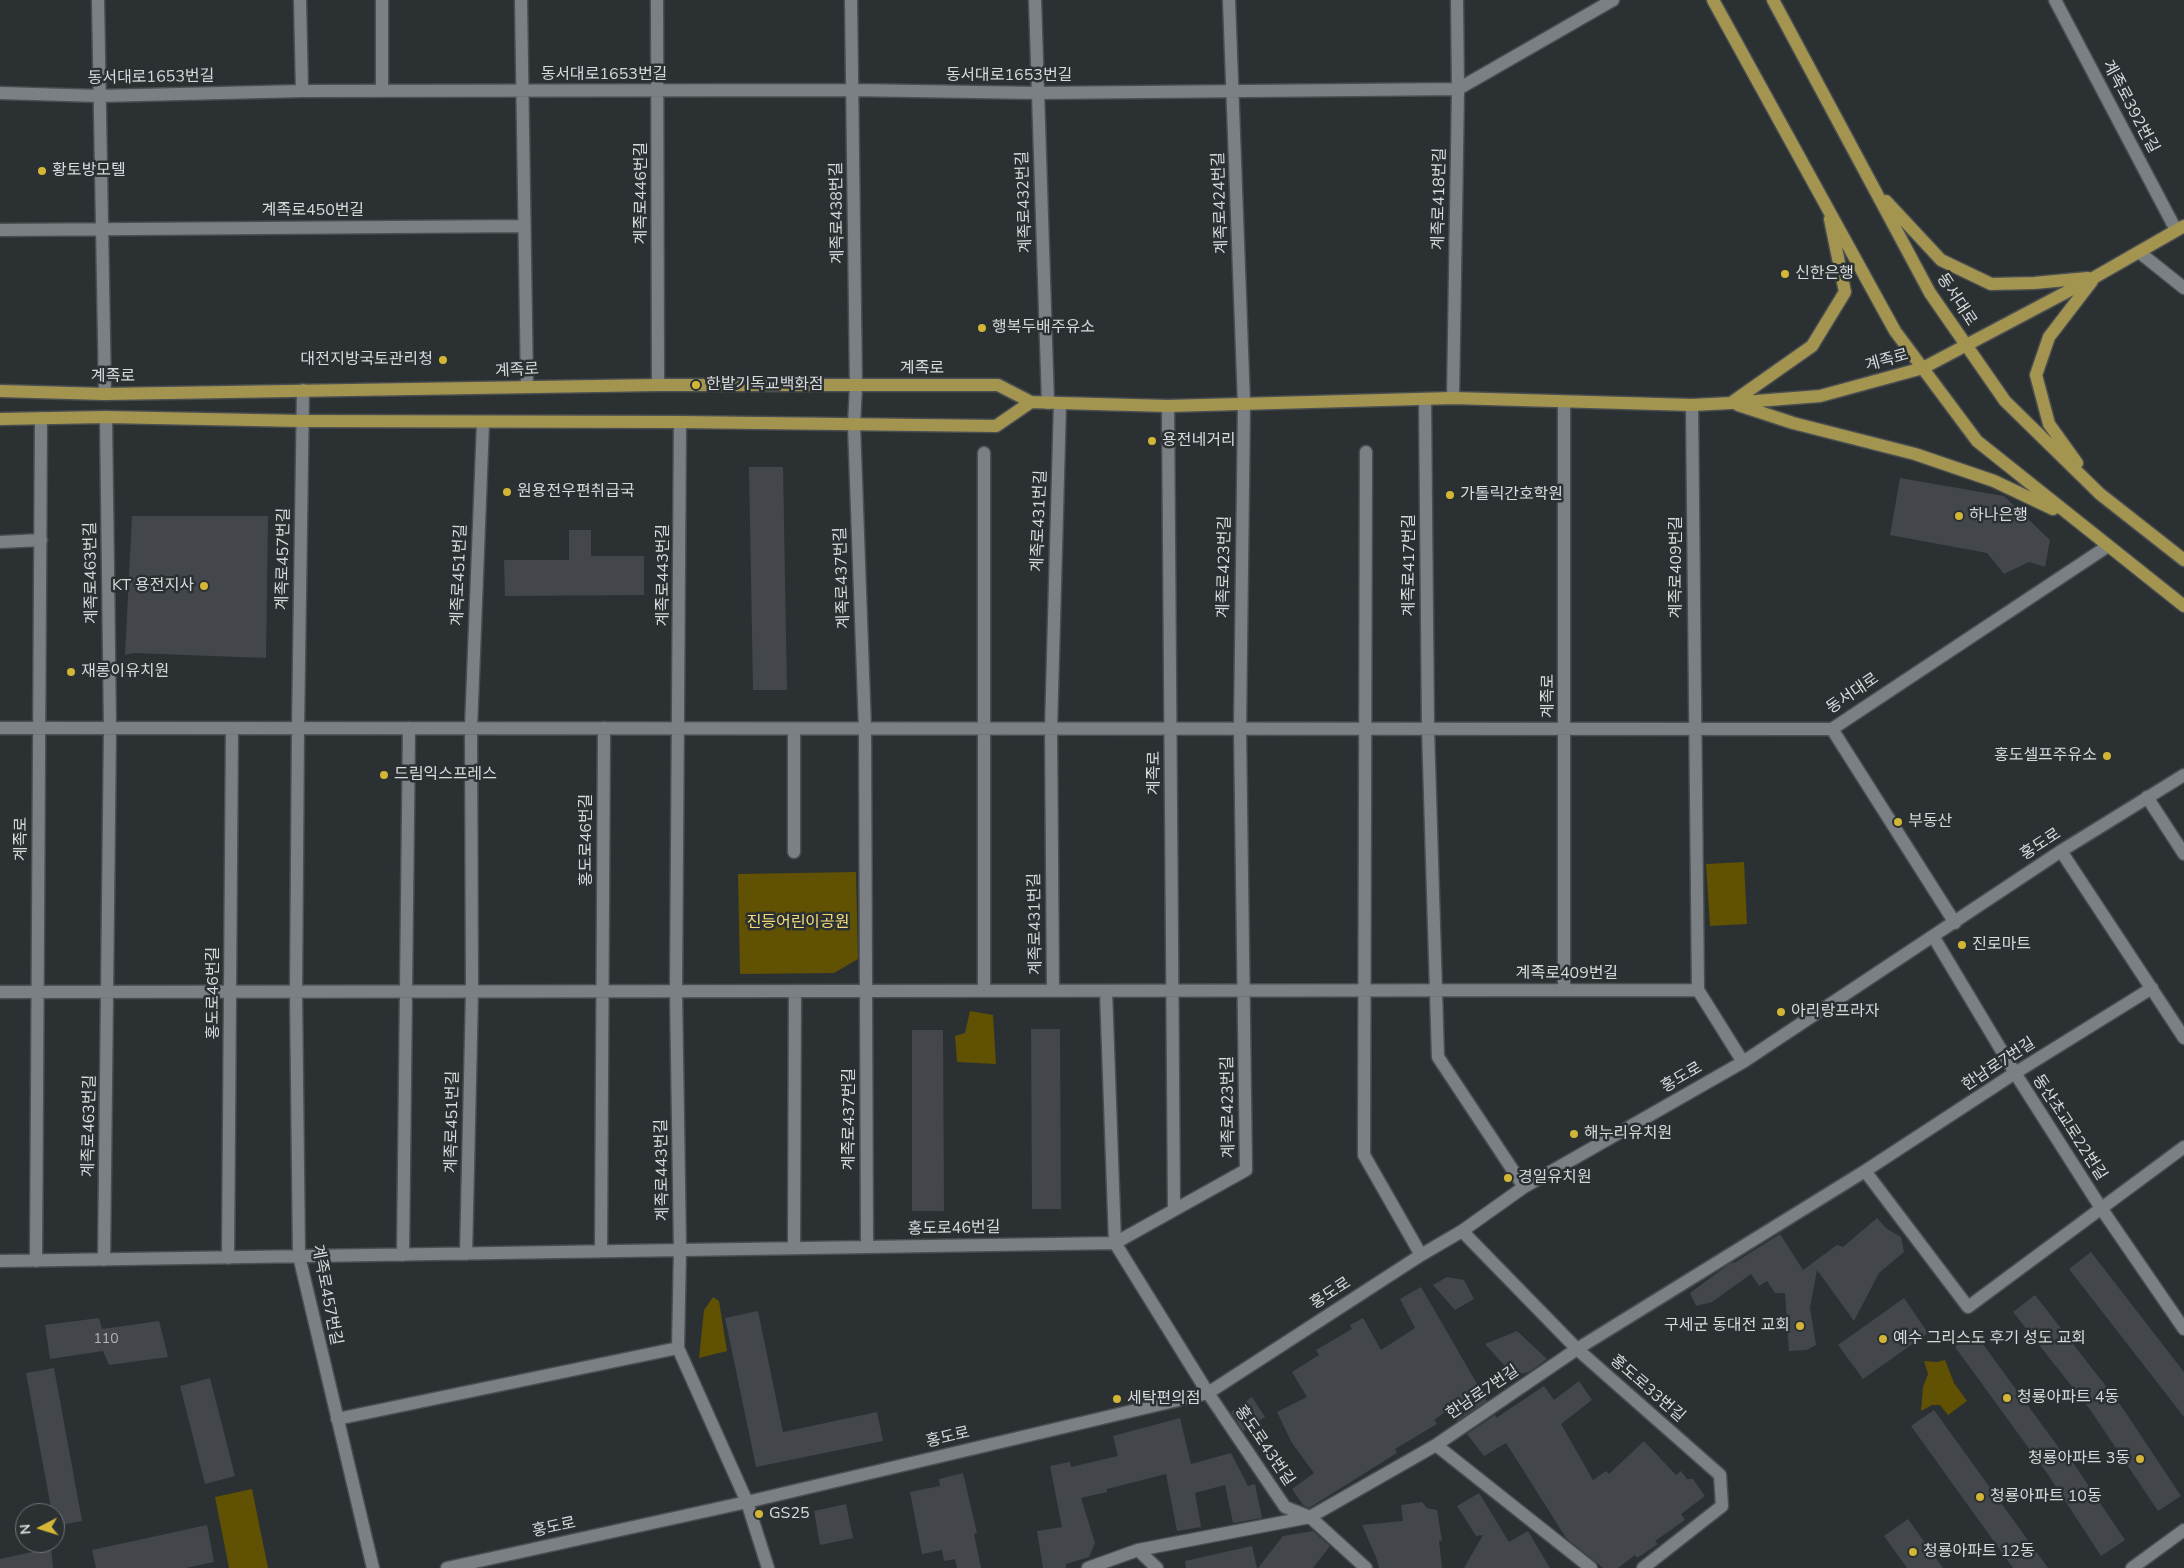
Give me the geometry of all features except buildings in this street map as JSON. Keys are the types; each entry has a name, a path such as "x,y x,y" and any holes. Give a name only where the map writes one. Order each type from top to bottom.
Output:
{"main road":[{"path":"1713,0 1895,330 1977,441 2184,606"},
{"name":"동서대로","path":"1773,0 1930,293 2005,400 2100,494 2184,560"},
{"path":"1874,188 1941,260 1992,284 2034,283 2095,277"},
{"path":"1731,403 1812,346 1845,292 1828,206"},
{"name":"계족로","path":"0,391 105,394 484,389 527,386 998,385 1031,402 1168,406 1453,398 1692,405 1731,403 1820,396 1923,368 1965,344 2095,277 2180,228"},
{"path":"2095,277 2049,337 2036,375 2049,424 2100,494"},
{"path":"0,419 106,417 483,423 680,422 996,426 1031,402"},
{"path":"1731,403 1792,423 1915,454 1994,481 2071,517"}],"street":[{"path":"98,0 105,394"},
{"path":"300,0 302,91"},
{"path":"382,0 382,92"},
{"path":"521,0 524,91 527,386"},
{"name":"계족로446번길","path":"657,0 658,385"},
{"name":"계족로438번길","path":"851,0 856,386 854,425"},
{"name":"계족로432번길","path":"1035,0 1037,93 1054,403"},
{"name":"계족로424번길","path":"1229,0 1234,91 1244,404"},
{"name":"계족로418번길","path":"1453,398 1458,88 1457,0"},
{"name":"동서대로1653번길","path":"0,93 99,96 302,91 658,92 853,90 1037,93 1458,88 1613,0"},
{"name":"계족로392번길","path":"2055,0 2180,228"},
{"name":"계족로450번길","path":"0,230 524,226"},
{"path":"2139,252 2184,288"},
{"name":"계족로457번길","path":"303,390 296,992 299,1256 373,1568"},
{"name":"계족로417번길","path":"1425,400 1428,729 1438,1057 1524,1187"},
{"name":"계족로","path":"1564,402 1564,990"},
{"name":"계족로431번길","path":"866,991 1053,991 1051,729 1054,403"},
{"name":"계족로423번길","path":"1115,1243 1246,1170 1242,990 1240,729 1244,404"},
{"name":"계족로409번길","path":"1436,990 1698,990 1692,405"},
{"name":"계족로","path":"1168,406 1173,991"},
{"name":"계족로463번길","path":"104,1260 110,728 106,417"},
{"name":"계족로","path":"36,1261 41,418"},
{"name":"계족로443번길","path":"680,422 676,991 680,1250 678,1348 747,1502 768,1568"},
{"name":"계족로451번길","path":"466,1254 472,992 471,728 483,423"},
{"name":"계족로437번길","path":"854,425 865,729 866,1247"},
{"path":"1366,452 1364,1155 1421,1255"},
{"path":"984,453 984,991"},
{"path":"0,542 41,540"},
{"name":"동서대로","path":"1694,730 1832,729 2108,546"},
{"path":"0,728 1694,730"},
{"name":"홍도로46번길","path":"228,1258 232,728"},
{"path":"403,1255 409,728"},
{"name":"홍도로46번길","path":"601,1251 604,728"},
{"path":"794,729 794,852"},
{"path":"1832,729 1955,923"},
{"name":"홍도로","path":"448,1568 747,1502 1208,1393 1421,1255 1462,1231 1524,1187 1743,1062 1955,923 2060,851 2184,775"},
{"path":"2147,797 2184,854"},
{"path":"2060,851 2184,1038"},
{"name":"동산초교로22번길","path":"1933,936 2015,1074 2101,1208 2184,1328"},
{"name":"한남로7번길","path":"1088,1568 1138,1550 1310,1516 1436,1445 1577,1349 1865,1171 2152,988"},
{"path":"1053,991 1436,990"},
{"path":"1698,990 1743,1062"},
{"path":"794,1248 795,991"},
{"path":"0,992 866,991"},
{"path":"1106,991 1115,1243 1208,1393"},
{"path":"1173,991 1174,1210"},
{"path":"1865,1171 1968,1306 2184,1146"},
{"name":"홍도로33번길","path":"1462,1231 1577,1349 1720,1475 1722,1506 1643,1568"},
{"name":"홍도로46번길","path":"0,1261 1115,1243"},
{"path":"337,1419 678,1348"},
{"name":"홍도로43번길","path":"1208,1393 1285,1508 1310,1516 1366,1568"},
{"path":"1436,1445 1591,1568"},
{"path":"2132,1568 2184,1530"},
{"path":"1138,1550 1157,1568"}],"green space":[{"path":"1744,862 1747,924 1710,926 1706,864"},
{"name":"진등어린이공원","path":"856,872 858,959 834,973 740,974 738,874"},
{"path":"970,1011 993,1015 996,1064 957,1062 955,1036 965,1033"},
{"path":"713,1297 719,1301 727,1351 699,1358 704,1310"},
{"path":"1945,1360 1954,1383 1967,1401 1948,1415 1940,1405 1932,1405 1921,1411 1923,1387 1928,1374 1924,1361 1937,1362"},
{"path":"252,1489 268,1568 229,1568 215,1497"}],"place":[{"name":"황토방모텔","path":"42,171"},
{"name":"신한은행","path":"1785,274"},
{"name":"행복두배주유소","path":"982,328"},
{"name":"대전지방국토관리청","path":"443,360"},
{"name":"한밭기독교백화점","path":"696,385"},
{"name":"용전네거리","path":"1152,441"},
{"name":"원용전우편취급국","path":"507,492"},
{"name":"가톨릭간호학원","path":"1450,495"},
{"name":"하나은행","path":"1959,516"},
{"name":"KT 용전지사","path":"204,586"},
{"name":"재롱이유치원","path":"71,672"},
{"name":"홍도셀프주유소","path":"2107,756"},
{"name":"드림익스프레스","path":"384,775"},
{"name":"부동산","path":"1898,822"},
{"name":"진로마트","path":"1962,945"},
{"name":"아리랑프라자","path":"1781,1012"},
{"name":"해누리유치원","path":"1574,1134"},
{"name":"경일유치원","path":"1508,1178"},
{"name":"구세군 동대전 교회","path":"1800,1326"},
{"name":"예수 그리스도 후기 성도 교회","path":"1883,1339"},
{"name":"청룡아파트 4동","path":"2007,1398"},
{"name":"세탁편의점","path":"1117,1399"},
{"name":"청룡아파트 3동","path":"2140,1459"},
{"name":"청룡아파트 10동","path":"1980,1497"},
{"name":"GS25","path":"759,1514"},
{"name":"청룡아파트 12동","path":"1913,1552"}]}
